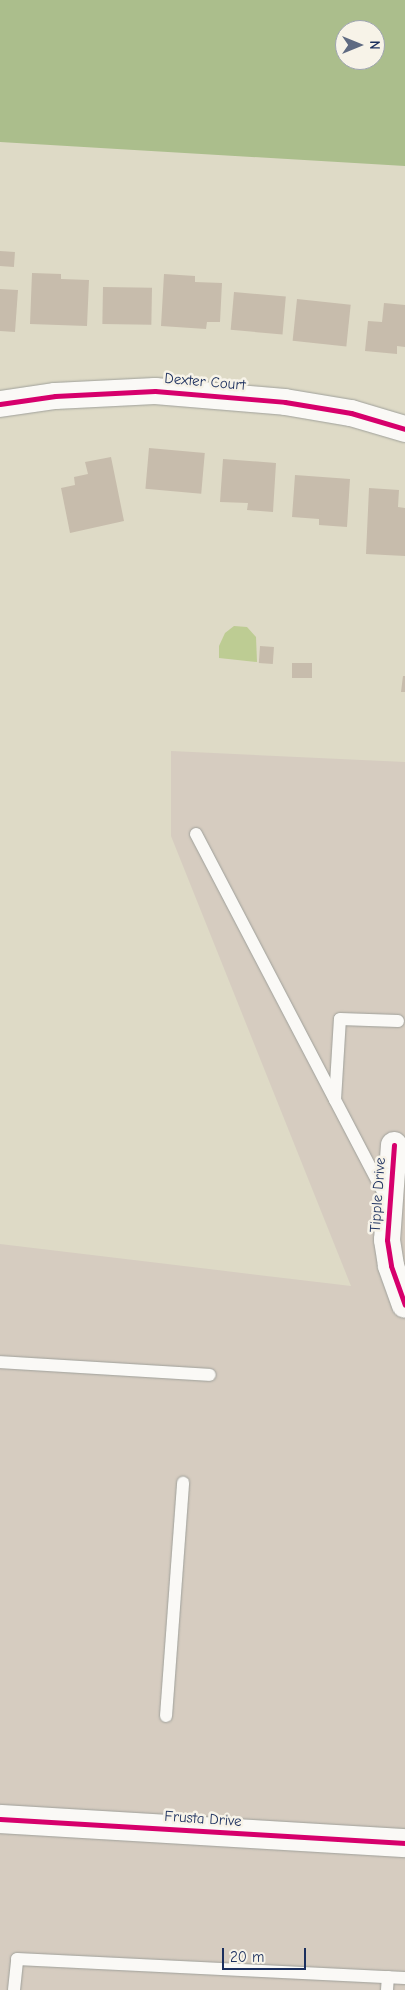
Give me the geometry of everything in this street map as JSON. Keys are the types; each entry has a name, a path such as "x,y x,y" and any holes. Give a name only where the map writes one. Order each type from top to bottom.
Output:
{"street":[{"name":"Dexter Court","path":"0,404 55,396 155,390 286,402 351,413 405,428"},
{"name":"Tipple Drive","path":"400,1145 390,1204 387,1240 391,1266 405,1305"},
{"name":"Frusta Drive","path":"0,1819 405,1843"}],"lane":[{"path":"196,834 390,1204"},
{"path":"335,1100 340,1019 398,1021"},
{"path":"0,1362 210,1376"},
{"path":"166,1716 183,1483"},
{"path":"14,1990 17,1959 388,1984 405,1978"}],"shaded area":[{"path":"171,751 405,762 405,1990 0,1990 0,1244 351,1286 171,836"}],"green space":[{"path":"0,0 405,0 405,166 0,142"},
{"path":"234,626 247,627 256,637 257,662 219,658 219,646 225,633"}],"building":[{"path":"0,251 15,252 14,267 0,266"},
{"path":"32,273 61,274 61,279 89,280 87,326 30,324"},
{"path":"164,274 195,276 195,282 222,283 220,322 207,322 206,329 161,326"},
{"path":"103,287 152,288 151,325 102,324"},
{"path":"0,289 18,290 15,332 0,331"},
{"path":"234,292 286,297 282,334 231,330"},
{"path":"297,299 351,305 346,346 293,341"},
{"path":"384,303 405,305 405,347 397,346 397,354 365,351 368,321 382,322"},
{"path":"149,448 205,453 201,494 145,489"},
{"path":"111,457 124,521 70,533 61,488 75,485 74,477 88,474 85,462"},
{"path":"223,459 276,463 273,512 247,510 248,503 220,502"},
{"path":"295,475 350,479 347,527 319,525 319,519 292,517"},
{"path":"369,488 399,490 398,507 405,508 405,556 366,554"},
{"path":"260,646 274,647 273,664 259,663"},
{"path":"292,663 312,663 312,678 292,678"},
{"path":"403,676 405,676 405,692 401,692"}],"cycle path":[{"path":"0,404 55,396 155,391 285,402 351,413 405,429"},
{"path":"394,1145 387,1240 391,1266 405,1305"},
{"path":"0,1819 405,1843"}]}
